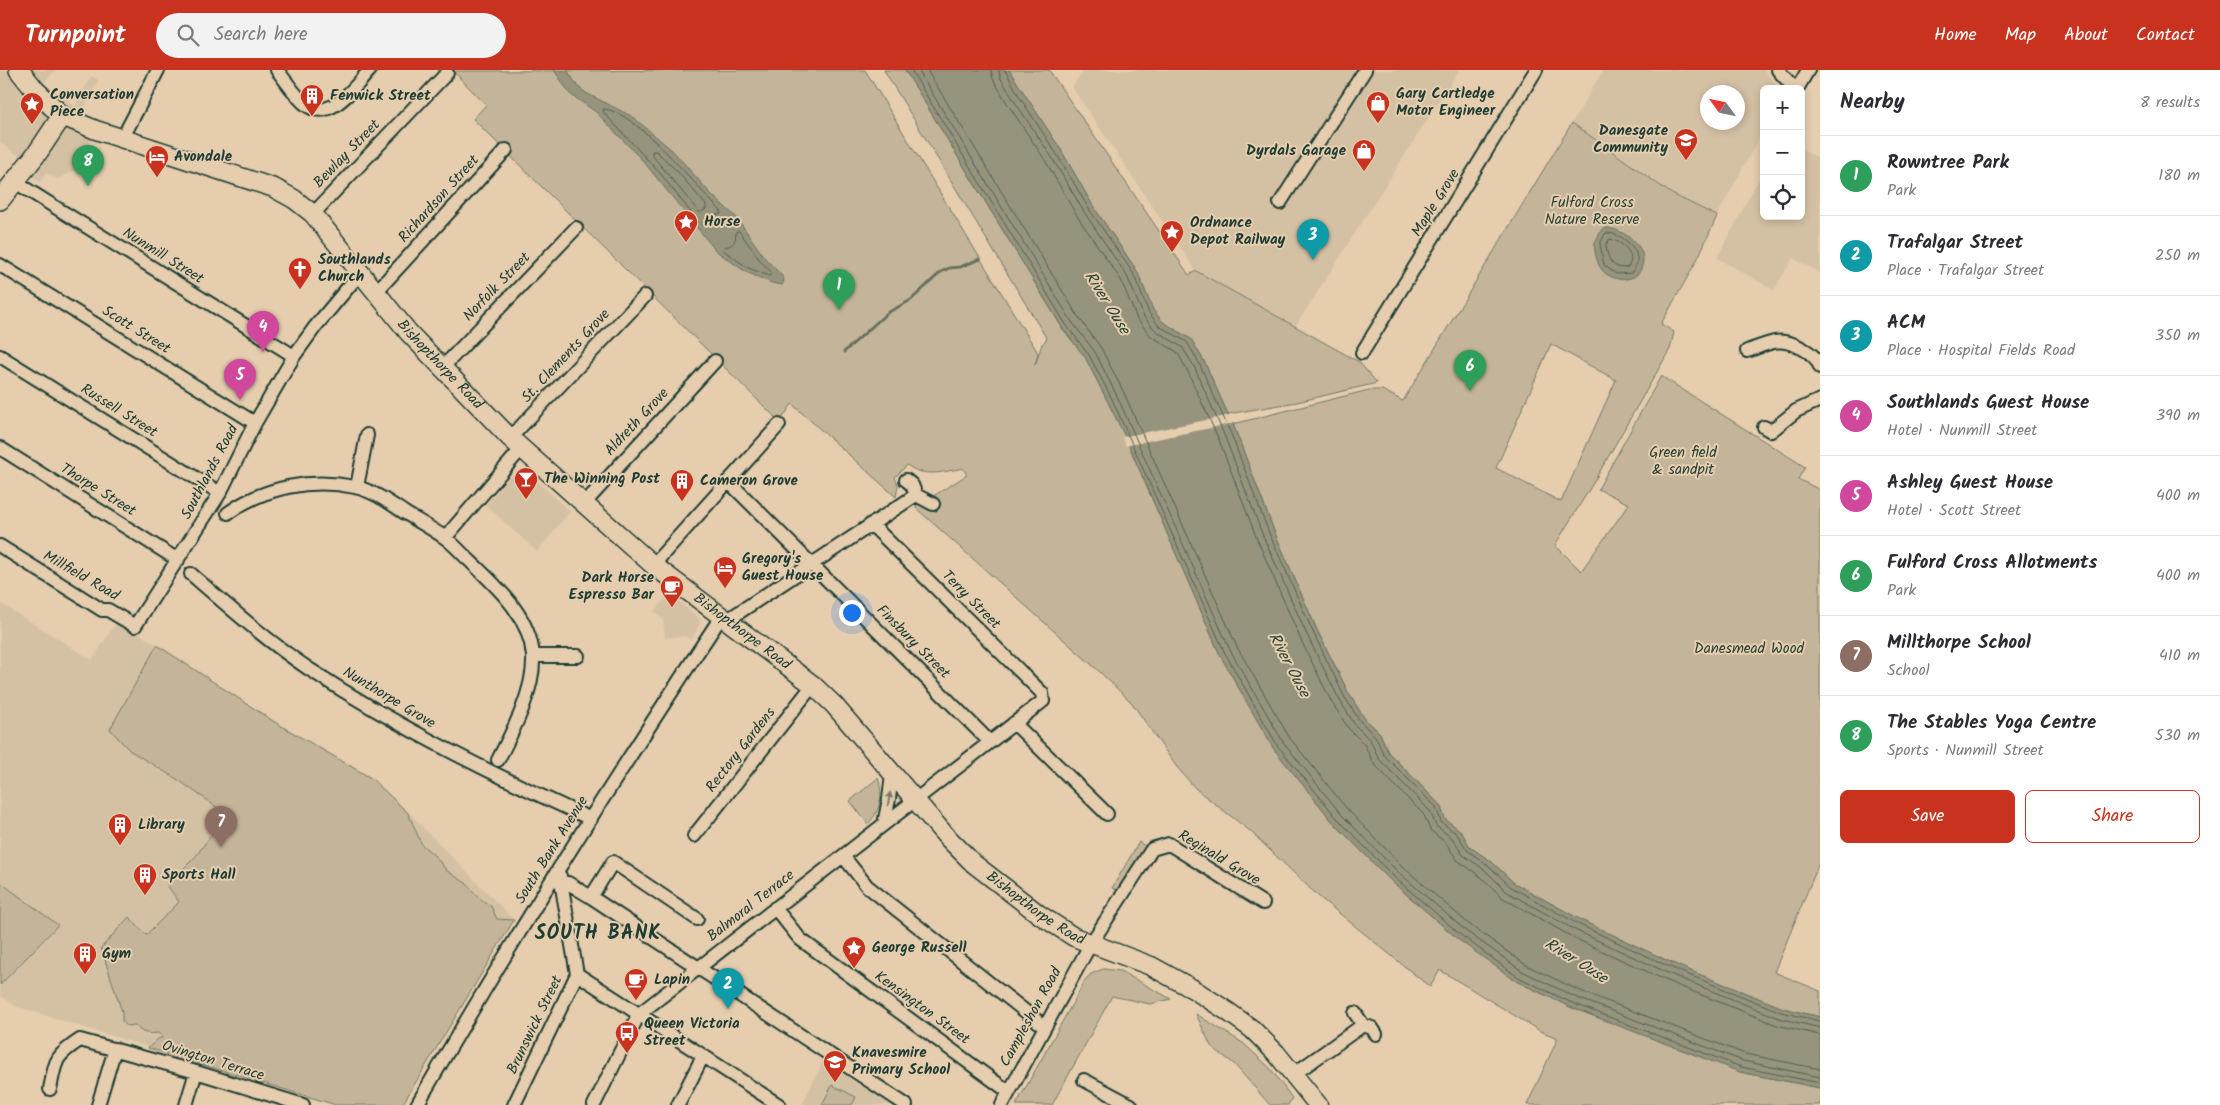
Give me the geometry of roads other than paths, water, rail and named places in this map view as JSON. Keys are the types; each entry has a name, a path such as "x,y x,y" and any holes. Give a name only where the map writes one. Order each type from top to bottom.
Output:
{"main road":[{"name":"Bishopthorpe Road","path":"19,70 35,90 62,116"},
{"path":"0,200 62,116"}],"street":[{"path":"122,139 158,70"},
{"path":"277,70 305,104 316,109 328,108 340,102 370,70"},
{"path":"1280,203 1365,70"},
{"name":"Maple Grove","path":"1362,353 1536,70"},
{"path":"1778,70 1792,85"},
{"path":"1799,85 1808,70"},
{"name":"Bewlay Street","path":"313,214 447,73"},
{"name":"Bishopthorpe Road","path":"62,116 122,139 274,188 294,198 313,214 409,333 516,443 583,505 653,565 813,685 946,836 974,864 1040,915 1090,944 1151,966 1210,999 1252,1029 1276,1053 1318,1105"},
{"name":"Richardson Street","path":"376,292 506,150"},
{"name":"Nunmill Street","path":"15,182 294,356"},
{"name":"Norfolk Street","path":"442,368 576,228"},
{"name":"Scott Street","path":"0,265 255,423"},
{"name":"Southlands Road","path":"142,616 220,493 255,423 294,356 315,327 361,272"},
{"name":"St. Clements Grove","path":"446,538 516,443 645,296"},
{"path":"1747,351 1775,342 1785,342 1804,350 1819,363"},
{"name":"Russell Street","path":"0,356 220,493"},
{"name":"Aldreth Grove","path":"583,505 715,361"},
{"path":"1764,427 1772,431 1796,411 1820,400"},
{"path":"653,565 779,425"},
{"path":"356,487 367,436"},
{"name":"Thorpe Street","path":"0,448 178,560"},
{"path":"906,480 912,485 916,495 933,504"},
{"name":"Finsbury Street","path":"728,481 990,742"},
{"path":"228,513 252,499 316,482 356,487 390,503 446,538 501,590 513,605 529,638 533,656 529,686 520,714 498,760"},
{"path":"723,619 916,495"},
{"name":"Terry Street","path":"871,524 1042,693 1043,702"},
{"name":"Millfield Road","path":"0,546 102,610 108,610 135,626 142,616"},
{"name":"Nunthorpe Grove","path":"191,574 243,620 308,668 386,718 492,774 591,819"},
{"name":"South Bank Avenue","path":"417,1105 591,819 723,619"},
{"path":"533,656 578,656"},
{"name":"Rectory Gardens","path":"694,836 813,685"},
{"name":"Balmoral Terrace","path":"639,1014 914,799 1043,702"},
{"path":"1014,723 1107,814"},
{"path":"884,824 890,799 892,774"},
{"name":"Reginald Grove","path":"1090,944 1152,849 1169,844 1264,903"},
{"path":"843,856 867,886 1044,1027"},
{"path":"591,897 612,862 697,918"},
{"name":"Brunswick Street","path":"514,1105 578,974 559,870"},
{"path":"561,884 568,883 591,897 906,1105"},
{"name":"Kensington Street","path":"775,908 800,940 1009,1092"},
{"name":"Campleshon Road","path":"1002,1105 1090,944"},
{"path":"578,974 703,1056 761,1100 779,1105"},
{"path":"1355,1012 1363,1024 1372,1028 1376,1034"},
{"path":"594,1105 639,1014"},
{"path":"1294,1074 1363,1024"},
{"name":"Ovington Terrace","path":"50,1089 48,1066 60,1053 80,1040 196,1072 265,1099 303,1105"},
{"path":"98,1105 115,1049"},
{"path":"678,1105 703,1056"},
{"path":"186,1105 196,1072"},
{"path":"1084,1080 1131,1105"}],"water":[{"path":"554,70 567,70 579,88 633,117 673,151 710,193 737,218 764,257 783,277 782,285 772,283 746,272 716,251 643,161 596,112 570,94"},
{"name":"River Ouse","path":"905,70 1009,70 1061,150 1093,206 1137,271 1153,310 1163,322 1191,339 1204,361 1236,432 1274,531 1317,630 1349,694 1364,718 1380,733 1388,752 1440,805 1445,819 1461,831 1470,847 1492,862 1514,883 1583,921 1681,967 1783,1008 1820,1017 1820,1088 1740,1072 1570,1007 1516,981 1459,940 1390,880 1333,822 1273,748 1220,655 1123,432 1085,357 1063,329"},
{"path":"1608,228 1629,237 1635,242 1643,255 1640,271 1631,278 1613,278 1603,271 1599,264 1594,244 1602,229"}],"waterway":[{"path":"844,352 887,313 911,300 941,272 980,259"}],"place":[{"name":"Fenwick Street","path":"312,117"},
{"name":"Gary Cartledge Motor Engineer","path":"1378,124"},
{"name":"Conversation Piece","path":"32,125"},
{"name":"Danesgate Community","path":"1686,161"},
{"name":"Dyrdals Garage","path":"1364,172"},
{"name":"Avondale","path":"157,178"},
{"name":"The Stables Yoga Centre","path":"88,186"},
{"name":"Horse","path":"686,243"},
{"name":"Ordnance Depot Railway","path":"1172,253"},
{"name":"ACM","path":"1313,260"},
{"name":"Southlands Church","path":"300,290"},
{"name":"Rowntree Park","path":"839,310"},
{"name":"Southlands Guest House","path":"263,352"},
{"name":"Fulford Cross Allotments","path":"1470,391"},
{"name":"Ashley Guest House","path":"240,400"},
{"name":"The Winning Post","path":"526,500"},
{"name":"Cameron Grove","path":"682,502"},
{"name":"Gregory's Guest House","path":"725,589"},
{"name":"Dark Horse Espresso Bar","path":"672,608"},
{"name":"Library","path":"120,846"},
{"name":"Millthorpe School","path":"221,847"},
{"name":"Sports Hall","path":"145,896"},
{"name":"George Russell","path":"854,969"},
{"name":"Gym","path":"85,975"},
{"name":"Lapin","path":"636,1001"},
{"name":"Trafalgar Street","path":"728,1009"},
{"name":"Queen Victoria Street","path":"627,1054"},
{"name":"Knavesmire Primary School","path":"835,1083"}],"district":[{"name":"SOUTH BANK","path":"598,934"}],"park label":[{"name":"Fulford Cross Nature Reserve","path":"1592,212"},
{"name":"Green field & sandpit","path":"1683,462"},
{"name":"Danesmead Wood","path":"1749,649"}]}
